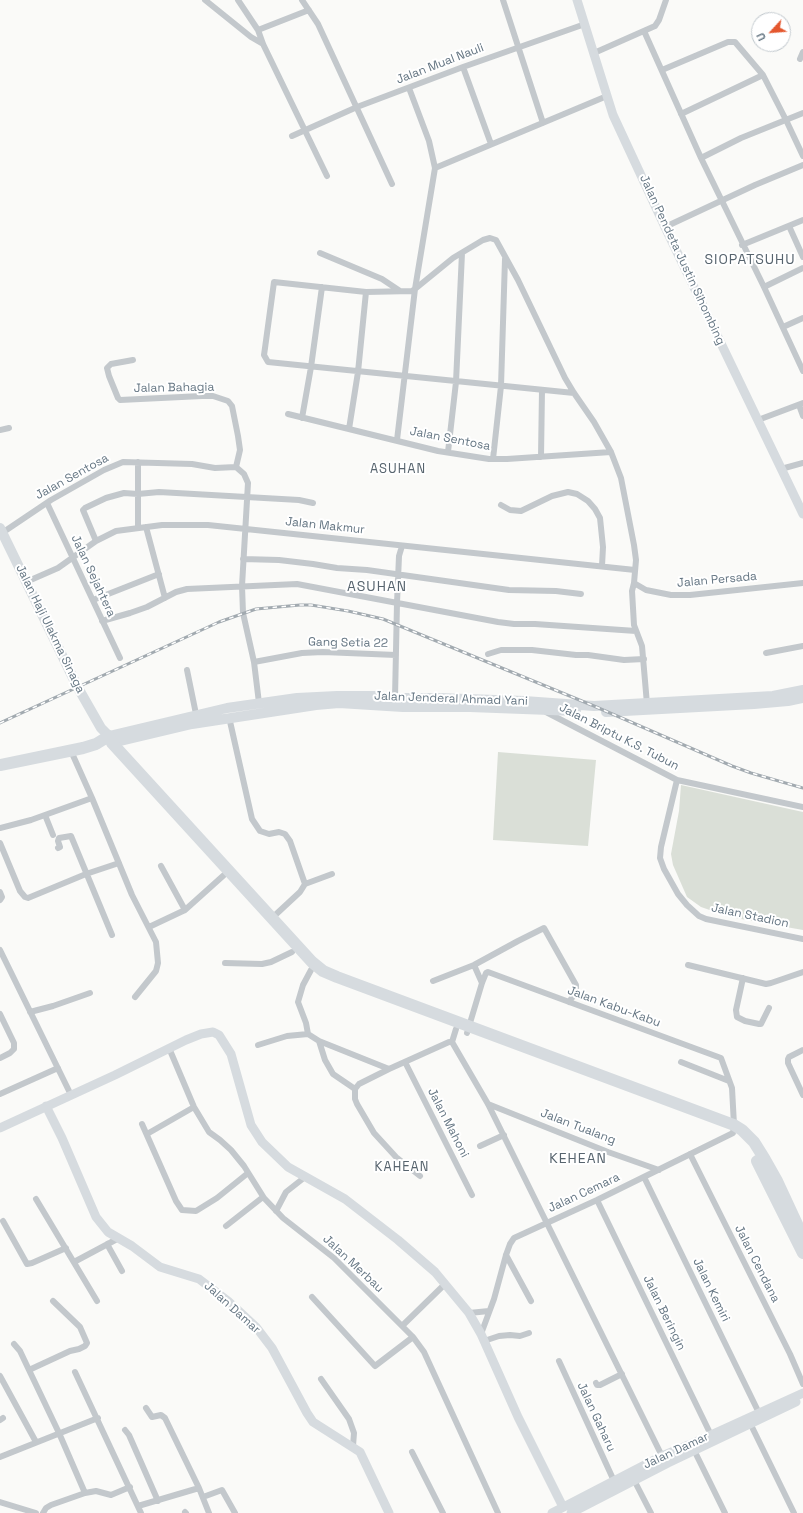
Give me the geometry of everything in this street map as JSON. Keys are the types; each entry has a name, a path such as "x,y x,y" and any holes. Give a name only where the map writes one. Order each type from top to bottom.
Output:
{"highway":[{"path":"0,765 71,751 104,739"},
{"path":"104,739 292,952 311,970 334,985 464,1029"},
{"path":"104,739 312,962 323,970 464,1029 716,1125 742,1130 754,1142 778,1181 803,1237"},
{"path":"733,1129 758,1162 803,1253"}],"main road":[{"name":"Jalan Haji Ulakma Sinaga","path":"1,531 104,739"},
{"name":"Jalan Jenderal Ahmad Yani","path":"774,699 803,690"},
{"name":"Jalan Jenderal Ahmad Yani","path":"104,739 196,714 297,698 339,703 375,701 395,698 438,698 524,701 589,706 737,702"},
{"name":"Jalan Jenderal Ahmad Yani","path":"375,701 606,712 803,698"},
{"name":"Jalan Jenderal Ahmad Yani","path":"104,739 169,729 313,701"}],"street":[{"path":"205,0 263,44"},
{"path":"238,0 258,30 263,44 326,176"},
{"path":"302,0 318,24 392,184"},
{"path":"503,0 517,48 543,123"},
{"name":"Jalan Pendeta Justin Sihombing","path":"577,0 613,115 665,227 803,514"},
{"path":"594,53 644,31 657,23 666,0"},
{"path":"258,30 309,10"},
{"name":"Jalan Mual Nauli","path":"292,136 357,107 585,24"},
{"path":"644,31 701,158 803,371"},
{"path":"662,70 732,41 736,43 762,75 803,156"},
{"path":"800,59 803,52"},
{"path":"464,67 491,144"},
{"path":"681,114 762,75"},
{"path":"397,440 416,289 435,168 429,141 409,88"},
{"path":"435,168 607,96"},
{"path":"701,158 741,138 803,113"},
{"path":"665,227 803,165"},
{"path":"742,244 803,220"},
{"path":"788,226 803,257"},
{"path":"574,393 268,362 264,356 274,282 366,292 400,292 416,289 442,266 483,240 490,238 496,240 574,393 594,422 611,452 621,478 633,533 636,560 632,591 636,631 641,640 644,659 647,704"},
{"path":"320,252 382,280 400,292"},
{"path":"448,452 456,382 462,253"},
{"path":"493,459 501,386 505,257"},
{"path":"764,287 803,268"},
{"path":"302,418 322,287"},
{"path":"348,429 358,372 366,292"},
{"path":"783,327 803,318"},
{"name":"Jalan Bahagia","path":"133,360 112,364 107,368 118,398 123,400 213,396 228,401 232,406 240,450 236,467"},
{"path":"541,457 542,390"},
{"path":"758,420 801,404 803,416"},
{"name":"Jalan Sentosa","path":"288,414 448,452 493,459 611,452"},
{"path":"0,430 9,428"},
{"name":"Jalan Sentosa","path":"1,531 104,470 123,462 192,464 215,468 236,467"},
{"path":"138,462 138,527"},
{"path":"781,469 803,463"},
{"path":"236,467 247,478 248,483 243,559 243,613 254,662 259,703"},
{"path":"96,541 83,510 112,496 124,493 138,494 159,492 299,500 313,503"},
{"path":"501,505 510,510 521,511 552,496 568,492 577,494 588,501 600,518 603,547 602,566"},
{"name":"Jalan Sejahtera","path":"47,503 120,658"},
{"name":"Jalan Makmur","path":"26,582 58,568 96,541 116,531 162,525 208,525 635,570"},
{"path":"146,527 165,598"},
{"path":"395,698 398,574 402,546"},
{"path":"243,559 293,562 337,568 367,570 509,590 556,591 581,594"},
{"path":"92,600 159,574"},
{"name":"Jalan Persada","path":"634,583 646,590 671,595 690,595 803,583"},
{"path":"102,621 130,613 176,592 187,589 297,584 445,613 514,624 542,624 636,631"},
{"path":"766,653 803,646"},
{"path":"488,654 500,650 532,650 624,660 644,659"},
{"name":"Gang Setia 22","path":"254,662 302,653 323,652 396,655"},
{"path":"187,670 196,714"},
{"name":"Jalan Briptu K.S. Tubun","path":"542,710 677,780 803,807"},
{"path":"229,717 252,819 260,831 269,834 278,832 285,834 290,841 305,884"},
{"path":"71,751 132,895 150,927 156,942 158,963 156,971 135,997"},
{"name":"Jalan Stadion","path":"677,780 661,847 660,858 664,869 678,894 699,916 803,938"},
{"path":"0,828 45,815 92,798"},
{"path":"45,815 54,835"},
{"path":"58,848 60,847 58,841 59,838 71,836 112,935"},
{"path":"1,846 20,891 25,898 86,874 119,863"},
{"path":"162,866 185,910"},
{"path":"272,918 300,892 305,884 332,874"},
{"path":"150,927 185,910 224,876"},
{"path":"0,892 2,897 0,900"},
{"path":"434,981 474,965 518,940 544,928 576,985 576,992 569,1002"},
{"path":"0,950 70,1095"},
{"path":"225,962 262,964 271,962 292,952"},
{"path":"420,1176 396,1156 374,1132 355,1099 355,1089 359,1084 389,1069 452,1042 464,1029 482,983 474,965"},
{"path":"688,965 766,984 803,972"},
{"path":"308,1034 306,1023 298,1002 303,985 311,970"},
{"name":"Jalan Kabu-Kabu","path":"482,983 486,973 488,972 721,1058 732,1088 733,1129"},
{"path":"743,978 736,1010 737,1017 745,1021 761,1024 769,1008"},
{"path":"30,1012 53,1006 90,993"},
{"path":"0,1016 14,1043 14,1049 10,1053 0,1058"},
{"path":"1,1126 201,1034 213,1032 219,1036 231,1054 252,1124 262,1142 288,1167 345,1199 403,1245 435,1272 469,1313 518,1417 563,1507"},
{"path":"258,1045 287,1036 308,1034 318,1041 389,1069"},
{"path":"318,1041 325,1060 333,1074 355,1089"},
{"path":"452,1042 504,1135 662,1456"},
{"name":"Jalan Merbau","path":"169,1048 194,1107 209,1132 231,1150 263,1197 283,1218 334,1258 413,1337 424,1352 498,1513"},
{"path":"803,1050 789,1057 788,1063 803,1095"},
{"name":"Jalan Mahoni","path":"405,1062 472,1195"},
{"path":"681,1062 730,1081"},
{"path":"0,1094 58,1068"},
{"name":"Jalan Tualang","path":"488,1104 608,1152 659,1170"},
{"name":"Jalan Damar","path":"46,1106 62,1138 96,1217 108,1232 160,1267 199,1279 228,1301 256,1326 272,1348 314,1422 353,1446 360,1452 390,1513"},
{"path":"147,1134 194,1107"},
{"path":"142,1124 176,1201 182,1210 196,1211 217,1198 248,1173"},
{"name":"Jalan Cemara","path":"510,1244 514,1238 659,1170 733,1129"},
{"path":"480,1146 504,1135"},
{"name":"Jalan Cendana","path":"690,1154 790,1354 803,1384"},
{"path":"276,1211 286,1192 305,1177"},
{"name":"Jalan Kemiri","path":"644,1177 759,1412"},
{"path":"226,1226 263,1197"},
{"path":"36,1199 97,1301"},
{"name":"Jalan Beringin","path":"597,1200 711,1435"},
{"path":"3,1221 27,1264 66,1248"},
{"path":"74,1262 118,1238"},
{"path":"482,1338 489,1310 494,1299 510,1244 503,1242"},
{"path":"107,1244 122,1271"},
{"path":"506,1255 531,1301"},
{"path":"402,1326 445,1284"},
{"path":"312,1297 375,1366 413,1337"},
{"path":"29,1370 70,1351 79,1349 87,1343 80,1327 53,1302"},
{"path":"469,1313 489,1310"},
{"path":"482,1338 510,1335 520,1336 529,1333"},
{"path":"14,1344 20,1351 85,1492"},
{"name":"Jalan Gaharu","path":"559,1361 614,1481"},
{"path":"75,1372 142,1513"},
{"path":"596,1383 599,1385 622,1374"},
{"path":"0,1376 36,1442"},
{"path":"321,1379 349,1419 354,1433 353,1446"},
{"name":"Jalan Damar","path":"571,1513 585,1510 634,1480 730,1430 759,1412 803,1393"},
{"name":"Jalan Damar","path":"552,1513 662,1456 693,1448 711,1435 751,1425 803,1399"},
{"path":"146,1408 152,1417 161,1415 164,1416 199,1488 207,1512"},
{"path":"0,1457 98,1418"},
{"path":"751,1425 794,1513"},
{"path":"125,1430 138,1453 158,1501"},
{"path":"693,1448 725,1513"},
{"path":"412,1452 443,1513"},
{"path":"634,1480 651,1513"},
{"path":"43,1513 46,1508 51,1505 85,1492 96,1491 111,1495 130,1488"},
{"path":"138,1506 199,1488"},
{"path":"203,1497 222,1490 235,1513"},
{"path":"0,1502 36,1513"}],"shaded area":[{"path":"498,752 596,760 588,846 493,840"},
{"path":"681,785 803,812 803,930 730,917 701,907 687,897 673,865 671,854 679,811"}],"railway":[{"path":"0,723 219,622 256,609 311,605 383,619 594,706 732,766 803,788"}],"district":[{"name":"SIOPATSUHU","path":"750,260"},
{"name":"ASUHAN","path":"398,469"},
{"name":"ASUHAN","path":"377,587"},
{"name":"KEHEAN","path":"578,1159"},
{"name":"KAHEAN","path":"402,1167"}]}
